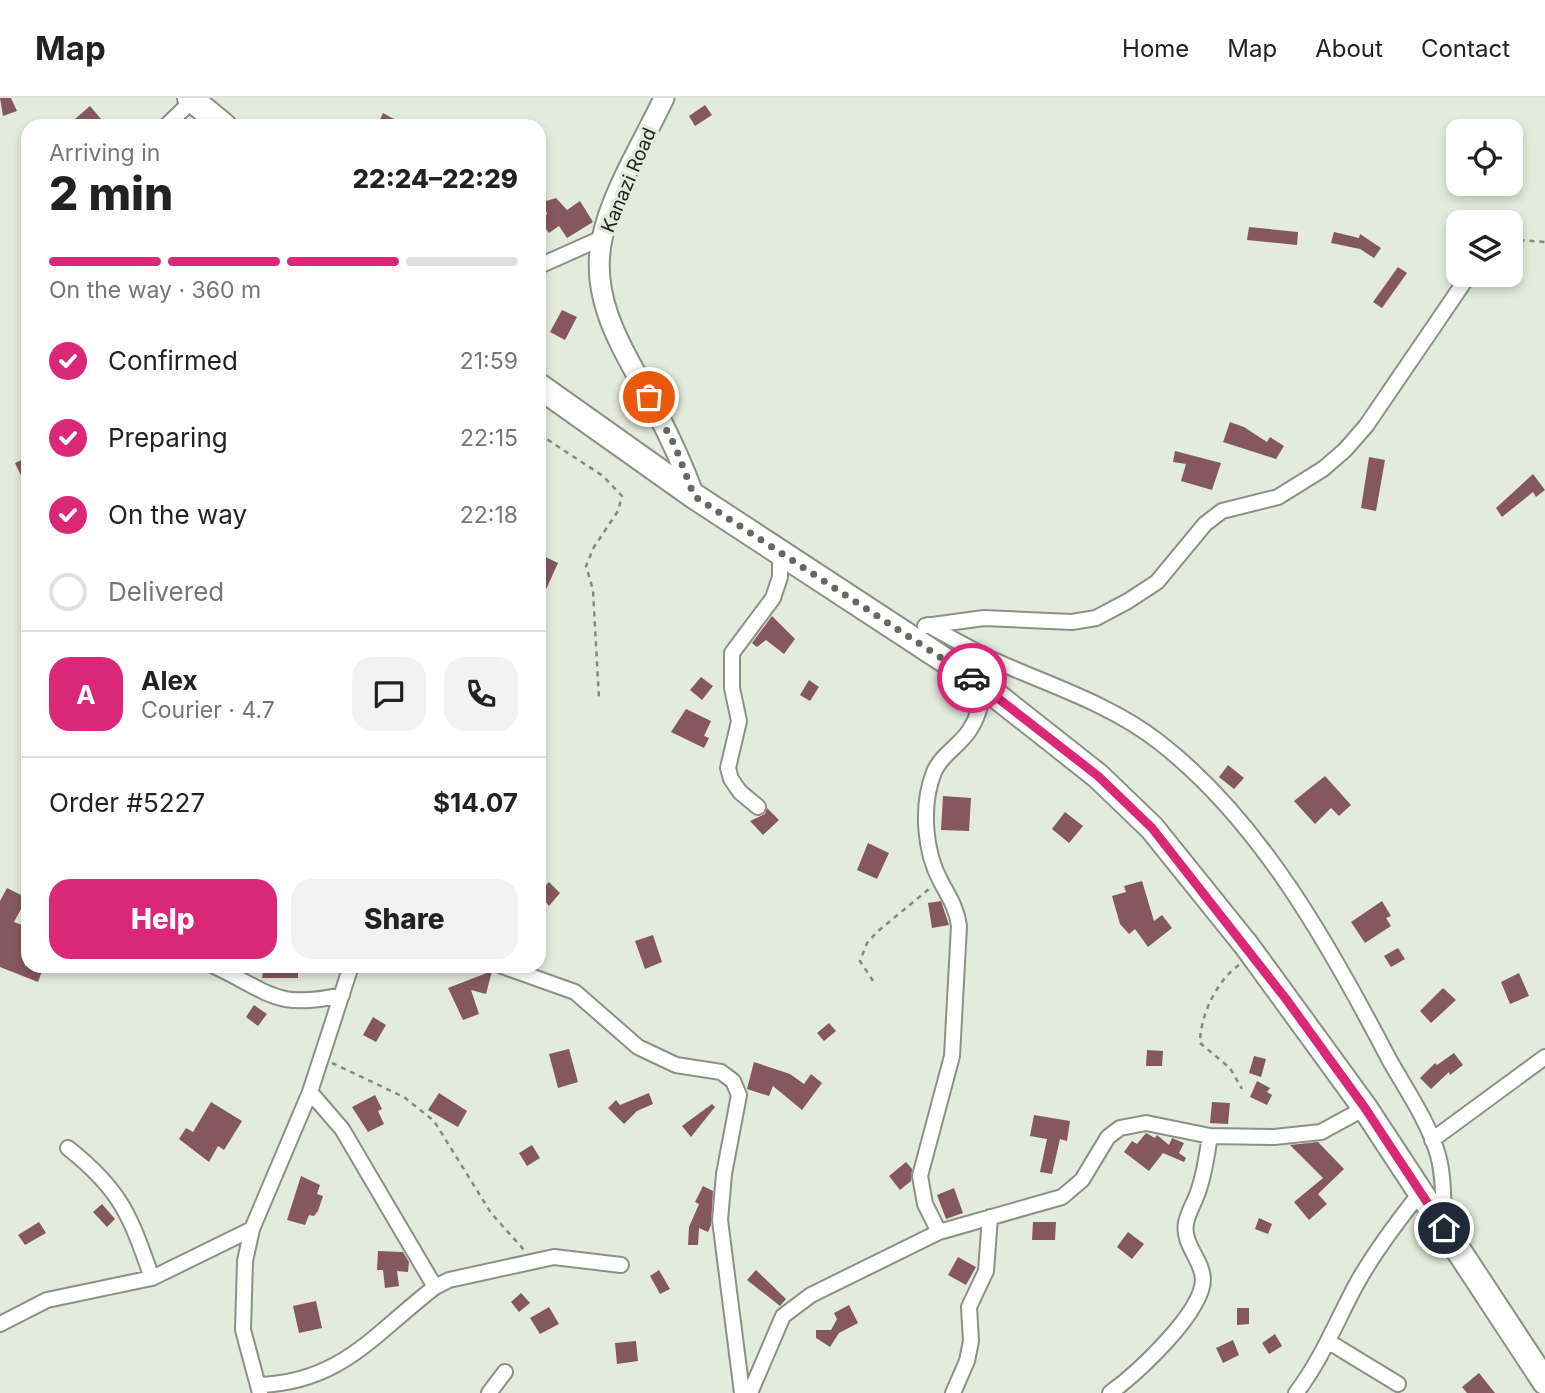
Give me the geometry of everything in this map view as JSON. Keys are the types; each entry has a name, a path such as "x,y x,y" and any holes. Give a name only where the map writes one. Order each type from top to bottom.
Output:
{"highway":[{"path":"191,99 215,119"},
{"path":"546,391 694,496 780,551 916,628 1098,776 1152,828 1254,956 1365,1108 1545,1382"}],"main road":[{"name":"Kanazi Road","path":"664,98 602,238 600,276 607,313 621,346 675,446 694,496"}],"street":[{"path":"172,119 191,99"},
{"path":"546,263 602,238"},
{"path":"916,628 984,618 1072,622 1096,618 1128,601 1157,582 1205,524 1222,511 1278,497 1324,469 1345,450 1366,426 1461,287"},
{"path":"758,807 740,792 728,768 739,720 732,688 732,653 773,598 780,577 780,551"},
{"path":"916,628 1110,711 1157,740 1196,773 1241,824 1324,937 1422,1115 1432,1140 1443,1186 1444,1228"},
{"path":"939,1232 925,1204 920,1176 951,1056 959,926 955,908 940,880 928,833 929,789 942,758 968,732 981,705 984,686"},
{"path":"226,973 257,991 288,1001 313,1002 342,995"},
{"path":"349,973 310,1092 252,1229 245,1261 243,1330 259,1389 300,1380 339,1365 435,1287 449,1280 491,1273 535,1260 575,1257 621,1265"},
{"path":"522,973 575,992 638,1047 676,1065 722,1072 733,1082 740,1095 724,1174 720,1220 742,1393"},
{"path":"1432,1140 1545,1057"},
{"path":"310,1092 342,1129 401,1234 435,1287"},
{"path":"750,1393 783,1316 811,1295 939,1232 1062,1197 1082,1180 1108,1137 1120,1128 1146,1123 1210,1136 1312,1134 1341,1124 1365,1108"},
{"path":"1110,1393 1155,1352 1198,1294 1203,1280 1200,1264 1186,1234 1186,1223 1200,1187 1210,1136"},
{"path":"68,1148 107,1182 136,1233 152,1278"},
{"path":"1296,1393 1329,1342 1355,1286 1420,1193"},
{"path":"953,1393 967,1361 971,1341 969,1307 986,1271 990,1217"},
{"path":"0,1324 55,1298 105,1290 152,1278 252,1229"},
{"path":"1329,1342 1398,1384"},
{"path":"489,1393 505,1372"}],"path":[{"path":"1523,240 1545,242"},
{"path":"546,439 603,477 622,496 618,511 594,547 586,566 593,590 599,699"},
{"path":"873,981 860,961 867,943 940,880"},
{"path":"1242,1089 1230,1068 1203,1048 1200,1036 1207,1012 1220,985 1235,968 1254,956"},
{"path":"321,1058 404,1097 434,1121 491,1213 535,1260"}],"building":[{"path":"0,98 11,98 17,111 3,116"},
{"path":"705,105 712,115 695,126 689,116"},
{"path":"90,106 101,119 75,119"},
{"path":"383,113 394,119 380,119"},
{"path":"556,198 567,210 580,201 593,222 567,238 559,226 549,233 546,229 546,201"},
{"path":"1249,227 1298,232 1297,245 1247,240"},
{"path":"1334,232 1359,238 1360,234 1381,248 1374,258 1360,249 1331,243"},
{"path":"1398,267 1407,273 1382,308 1373,302"},
{"path":"562,310 577,317 565,340 550,332"},
{"path":"1230,422 1244,427 1267,442 1270,437 1284,446 1276,459 1223,442"},
{"path":"1175,451 1221,463 1212,490 1181,481 1186,464 1173,462"},
{"path":"1369,457 1385,460 1376,511 1361,508"},
{"path":"21,460 21,475 15,463"},
{"path":"1533,474 1545,490 1536,497 1533,492 1502,517 1496,508"},
{"path":"546,557 558,563 546,590"},
{"path":"772,616 795,639 784,654 766,640 757,647 752,643"},
{"path":"701,677 713,686 702,700 690,690"},
{"path":"809,680 819,687 810,701 800,695"},
{"path":"686,709 711,721 704,736 709,738 704,748 671,732"},
{"path":"1228,765 1244,778 1234,789 1219,777"},
{"path":"1325,776 1351,805 1339,816 1331,808 1315,824 1294,801"},
{"path":"943,796 971,798 969,831 941,830"},
{"path":"767,808 779,820 763,835 750,821 765,814"},
{"path":"1065,812 1083,826 1069,843 1052,829"},
{"path":"868,843 889,853 877,879 857,870"},
{"path":"1142,881 1154,921 1162,915 1172,928 1148,947 1135,929 1129,934 1120,924 1112,896 1126,892 1124,886"},
{"path":"549,882 560,893 549,906 546,902 546,885"},
{"path":"7,888 21,895 21,909 14,922 21,924 21,973 41,973 38,982 0,967 0,901"},
{"path":"941,901 949,925 932,928 928,903"},
{"path":"1382,901 1391,916 1386,918 1391,926 1365,943 1351,922"},
{"path":"653,935 662,962 645,969 635,941"},
{"path":"1398,948 1405,959 1391,967 1384,956"},
{"path":"263,973 298,973 298,978 262,978"},
{"path":"491,973 486,994 471,990 479,1014 463,1020 448,988"},
{"path":"1519,973 1529,996 1510,1004 1501,982"},
{"path":"1443,988 1456,1000 1431,1023 1420,1011"},
{"path":"254,1005 267,1014 258,1026 246,1017"},
{"path":"373,1017 386,1025 376,1042 363,1035"},
{"path":"829,1023 836,1031 824,1041 817,1033"},
{"path":"569,1049 578,1082 558,1088 549,1054"},
{"path":"1147,1050 1163,1051 1162,1066 1146,1066"},
{"path":"1454,1053 1463,1065 1450,1075 1449,1072 1431,1089 1420,1078 1435,1063 1437,1065"},
{"path":"1254,1056 1266,1059 1261,1077 1249,1073"},
{"path":"754,1062 790,1074 804,1084 811,1074 822,1083 802,1110 773,1086 769,1096 747,1089"},
{"path":"1257,1081 1270,1088 1267,1092 1272,1095 1267,1105 1250,1097"},
{"path":"439,1093 467,1111 458,1127 428,1110"},
{"path":"649,1093 653,1104 637,1111 624,1124 608,1108 616,1100 620,1105"},
{"path":"375,1095 382,1109 378,1111 384,1124 368,1132 352,1107"},
{"path":"211,1102 242,1121 224,1150 218,1146 209,1162 179,1139 186,1128 193,1132"},
{"path":"1212,1102 1230,1103 1228,1124 1210,1123"},
{"path":"712,1104 715,1107 691,1137 682,1126"},
{"path":"1034,1115 1070,1121 1067,1141 1060,1139 1052,1174 1040,1172 1047,1139 1030,1136"},
{"path":"1146,1133 1155,1138 1157,1135 1169,1145 1172,1138 1184,1143 1179,1153 1186,1158 1184,1162 1163,1153 1149,1171 1124,1152 1132,1141 1137,1144"},
{"path":"1318,1142 1344,1169 1318,1194 1327,1204 1309,1220 1294,1202 1323,1178 1290,1145"},
{"path":"532,1145 540,1158 527,1166 519,1153"},
{"path":"906,1162 912,1169 911,1181 900,1190 889,1176"},
{"path":"301,1176 320,1185 317,1194 323,1196 318,1211 314,1216 309,1215 305,1225 287,1220"},
{"path":"703,1186 713,1191 711,1225 708,1232 699,1228 698,1245 688,1245 689,1227 699,1204 695,1202"},
{"path":"954,1188 963,1213 946,1219 937,1195"},
{"path":"102,1204 115,1219 107,1227 93,1212"},
{"path":"1259,1218 1272,1224 1268,1234 1255,1229"},
{"path":"39,1222 46,1233 25,1245 18,1235"},
{"path":"1033,1222 1056,1222 1055,1240 1032,1240"},
{"path":"1128,1232 1144,1244 1132,1259 1117,1247"},
{"path":"378,1251 403,1252 409,1262 408,1272 397,1271 399,1286 385,1288 383,1270 377,1270"},
{"path":"958,1257 976,1267 966,1285 948,1275"},
{"path":"659,1270 670,1289 660,1294 650,1276"},
{"path":"756,1270 786,1299 780,1306 747,1280"},
{"path":"521,1293 530,1303 519,1312 511,1302"},
{"path":"316,1301 322,1328 299,1333 293,1306"},
{"path":"849,1305 858,1323 839,1333 830,1347 816,1338 816,1330 831,1330 837,1319 834,1313"},
{"path":"549,1307 559,1324 540,1334 530,1318"},
{"path":"1237,1308 1249,1308 1249,1324 1237,1325"},
{"path":"1275,1334 1282,1346 1269,1354 1262,1343"},
{"path":"1233,1340 1239,1355 1223,1363 1216,1348"},
{"path":"636,1341 638,1361 617,1364 615,1343"},
{"path":"1479,1373 1495,1393 1467,1393 1462,1387"}],"way so far":[{"path":"649,397 675,446 694,496 972,678"}],"route":[{"path":"972,678 1098,776 1152,828 1286,999 1365,1108 1444,1228"}]}
